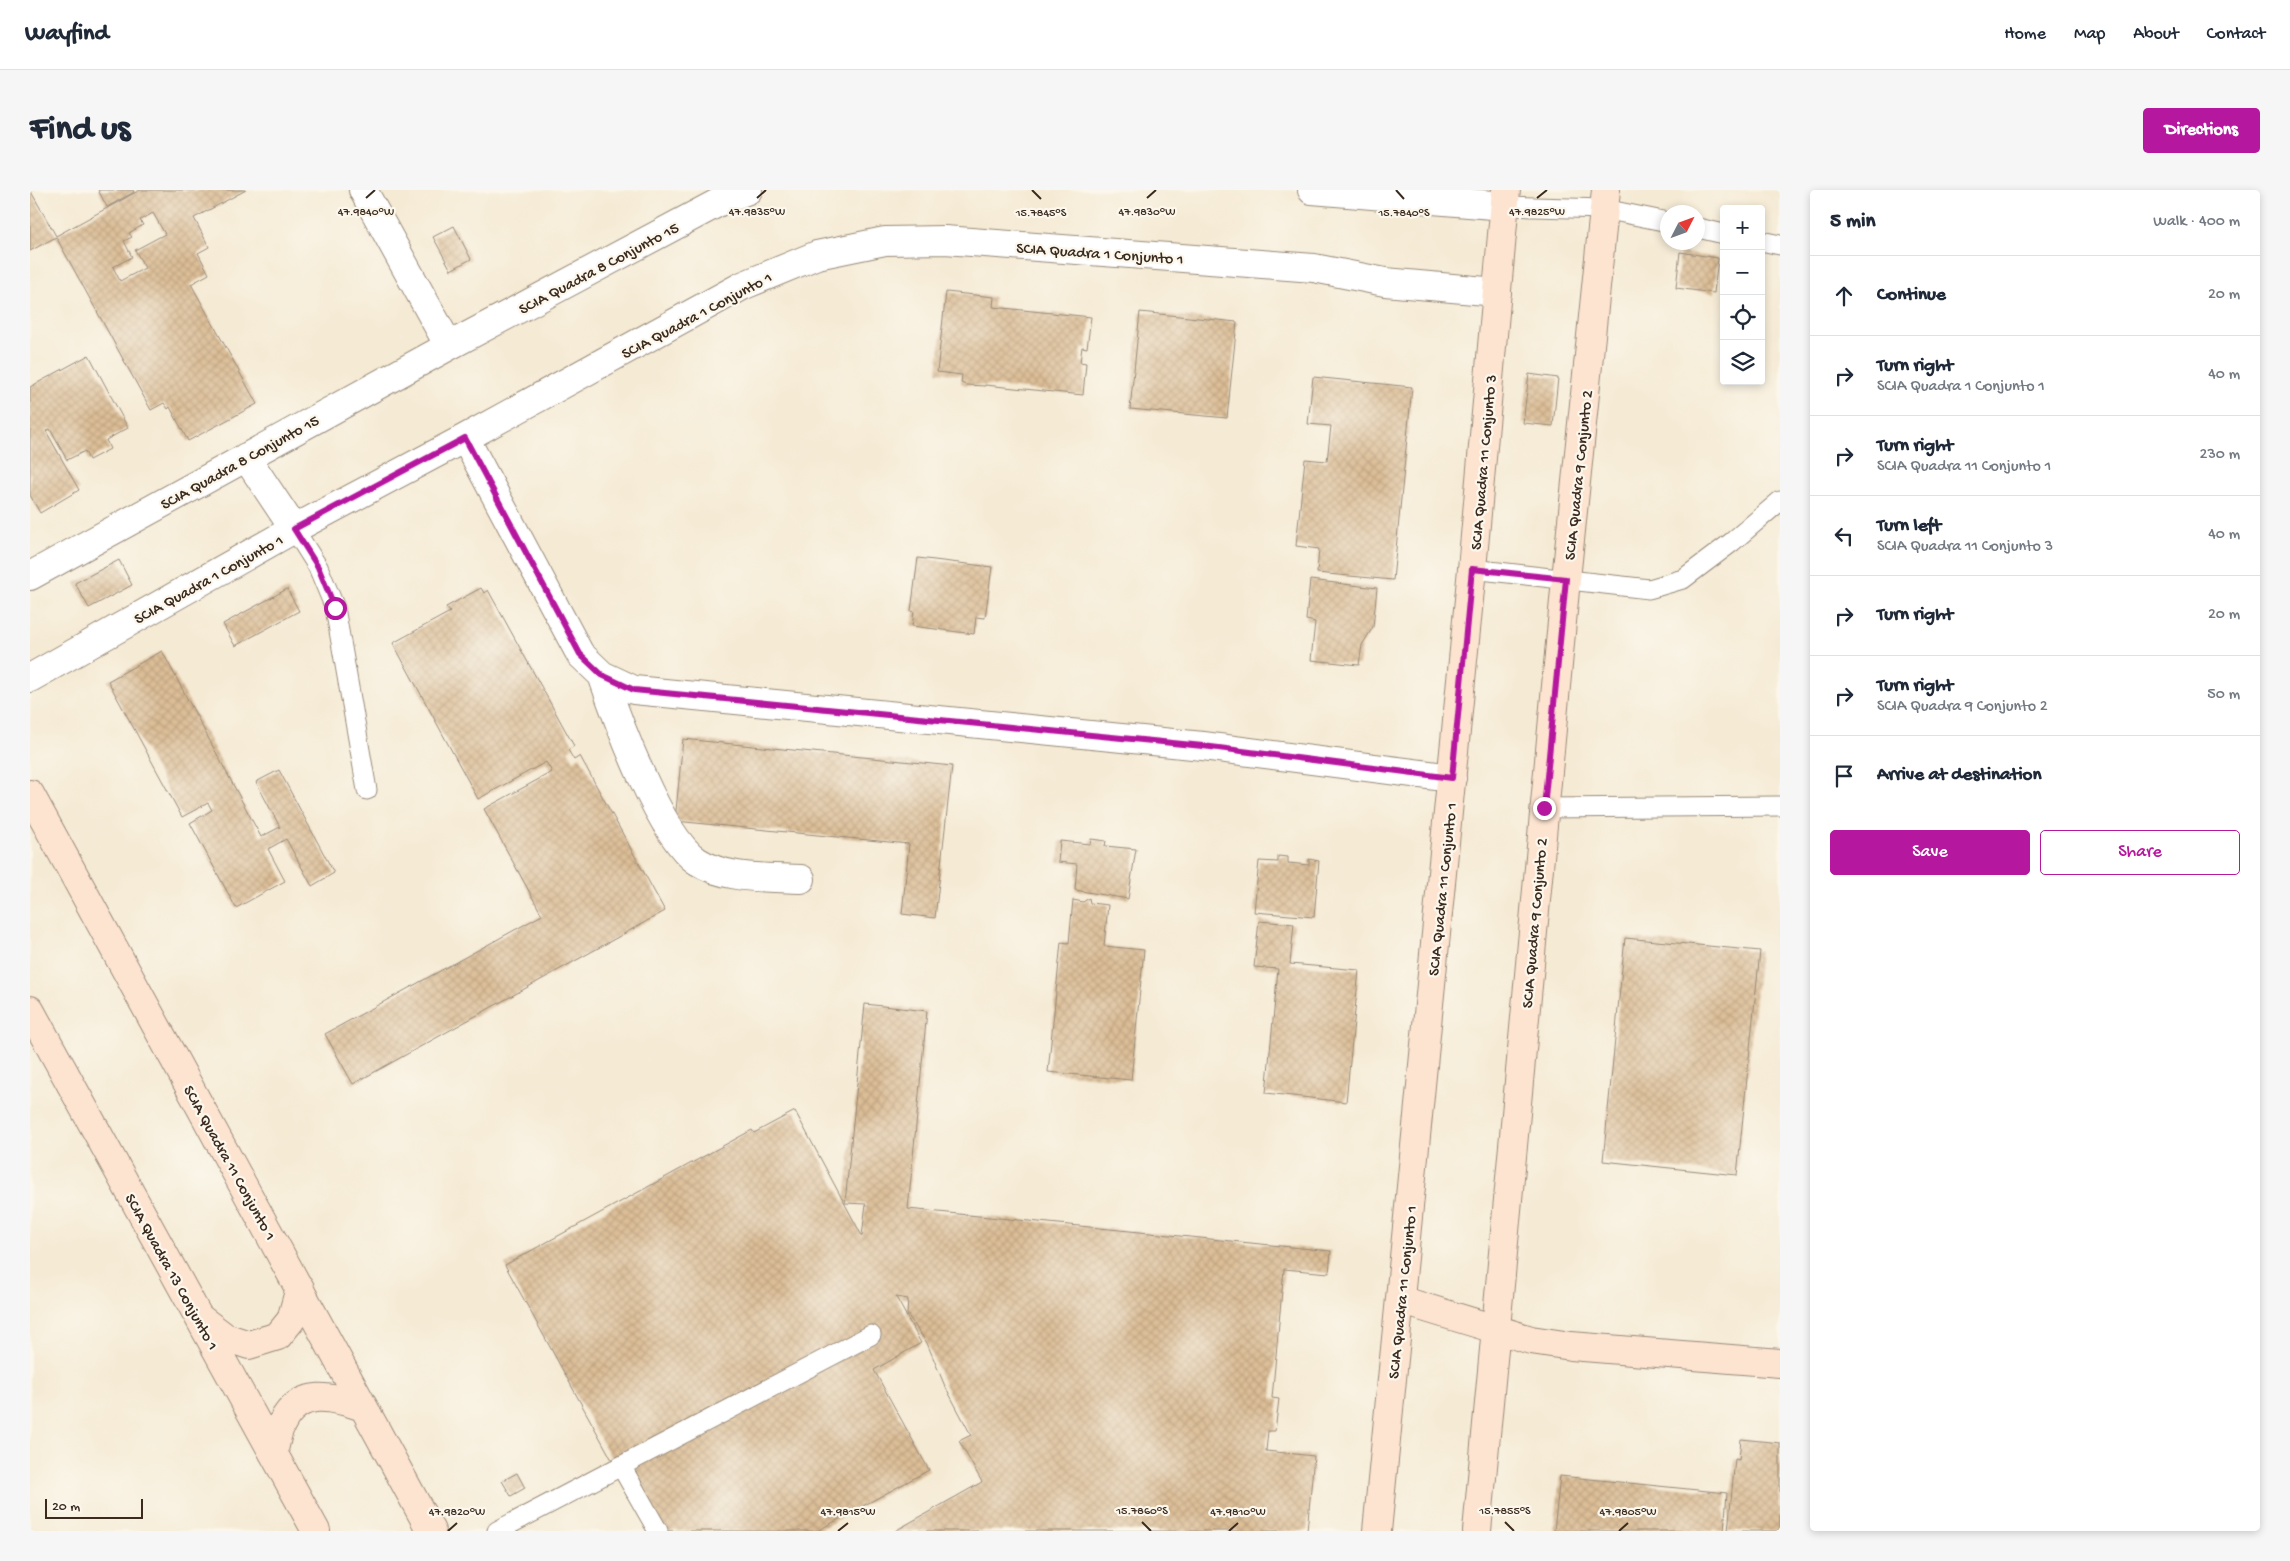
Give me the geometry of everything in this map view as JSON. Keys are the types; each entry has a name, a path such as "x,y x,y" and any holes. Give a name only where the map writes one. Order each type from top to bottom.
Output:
{"street":[{"path":"363,190 449,346"},
{"name":"SCIA Quadra 8 Conjunto 15","path":"30,576 449,346 725,199 748,190"},
{"path":"1312,190 1505,198"},
{"name":"SCIA Quadra 11 Conjunto 3","path":"1452,778 1505,198"},
{"name":"SCIA Quadra 9 Conjunto 2","path":"1476,1531 1566,579 1605,199"},
{"name":"SCIA Quadra 1 Conjunto 1","path":"30,678 294,529 465,438 742,286 817,254 885,241 945,240 1314,268 1385,282 1497,292"},
{"name":"SCIA Quadra 11 Conjunto 1","path":"465,438 580,654 602,675 634,690 1203,746 1452,778 1377,1531"},
{"path":"246,457 294,529"},
{"path":"602,675 622,732 671,832 697,860 724,873 801,879"},
{"name":"SCIA Quadra 11 Conjunto 1","path":"30,794 300,1288 430,1531"},
{"name":"SCIA Quadra 13 Conjunto 1","path":"30,1010 316,1531"},
{"path":"198,1317 225,1337 249,1345 278,1336 291,1320 300,1288"},
{"path":"1400,1300 1531,1340 1571,1346 1780,1363"},
{"path":"273,1453 282,1422 296,1406 313,1397 333,1397 363,1407"}],"lane":[{"path":"1505,198 1605,199 1660,219"},
{"path":"1705,230 1720,233"},
{"path":"1765,242 1780,245"},
{"path":"1472,569 1650,589 1683,579 1732,542 1780,501"},
{"path":"294,529 318,567 335,608 367,790"},
{"path":"1544,808 1780,806"},
{"path":"497,1531 871,1335"},
{"path":"621,1466 658,1531"}],"building":[{"path":"30,190 56,236 140,190 246,190 194,218 209,247 198,253 209,274 191,284 257,404 188,441 170,407 168,409 164,403 151,410 56,237 30,251","holes":["153,213 165,234 135,250 145,268 120,281 113,267 132,257 124,241 132,237 129,233 143,225 140,220"]},
{"path":"98,190 133,190 134,192 107,207"},
{"path":"454,226 471,259 451,270 433,237"},
{"path":"1680,252 1718,258 1714,293 1676,288"},
{"path":"946,292 994,297 993,307 1091,317 1087,348 1082,347 1080,362 1086,363 1083,395 985,385 966,385 961,383 962,375 937,372"},
{"path":"1140,312 1237,322 1227,418 1130,409"},
{"path":"89,355 128,428 106,440 110,449 89,460 85,451 67,460 50,429 46,431 79,490 40,513 30,495 30,387"},
{"path":"1529,374 1558,378 1553,426 1523,423"},
{"path":"1313,377 1412,387 1393,580 1317,573 1319,549 1296,546 1305,459 1327,461 1331,426 1308,424"},
{"path":"918,558 992,567 985,618 976,617 974,634 912,626 914,612 911,611"},
{"path":"119,560 132,585 89,608 75,583"},
{"path":"1310,580 1377,588 1373,627 1362,645 1359,665 1311,660 1315,622 1306,620"},
{"path":"481,588 484,593 488,590 574,746 568,750 574,760 580,756 665,911 353,1084 325,1034 542,915 484,809 552,772 546,762 478,799 393,643 450,612 446,607"},
{"path":"287,589 299,611 235,646 223,624"},
{"path":"162,651 261,837 280,827 256,782 279,770 334,873 312,886 286,839 268,849 285,881 236,908 190,823 212,810 208,803 182,817 108,681"},
{"path":"683,739 952,766 935,918 902,914 909,844 675,821"},
{"path":"1091,839 1106,841 1105,846 1136,849 1128,899 1075,890 1077,864 1058,862 1060,841 1090,844"},
{"path":"1278,856 1288,857 1288,863 1309,865 1309,859 1319,861 1314,917 1254,912 1259,861 1278,862"},
{"path":"1089,898 1090,903 1108,905 1104,946 1144,950 1131,1080 1048,1072 1061,942 1069,943 1073,900 1083,902"},
{"path":"1259,921 1294,924 1290,964 1359,970 1346,1102 1266,1093 1278,969 1254,967"},
{"path":"1625,938 1760,951 1737,1175 1603,1161"},
{"path":"865,1004 927,1011 908,1209 1331,1251 1329,1273 1284,1269 1272,1398 1279,1399 1275,1431 1268,1431 1266,1451 1314,1456 1307,1531 895,1531 982,1482 959,1441 971,1435 944,1384 927,1343 907,1314 908,1299 896,1297 921,1343 874,1370 929,1470 817,1531 651,1531 505,1265 752,1130 754,1133 795,1111 862,1236 866,1204 845,1203"},
{"path":"1741,1439 1780,1443 1780,1531 1728,1531 1735,1459 1739,1460"},
{"path":"517,1473 525,1488 511,1496 502,1481"},
{"path":"1560,1476 1727,1493 1724,1531 1554,1531"}],"route":[{"path":"335,608 318,567 294,529 465,438 580,654 602,675 634,690 1203,746 1452,778 1472,569 1566,579 1544,808"}]}
